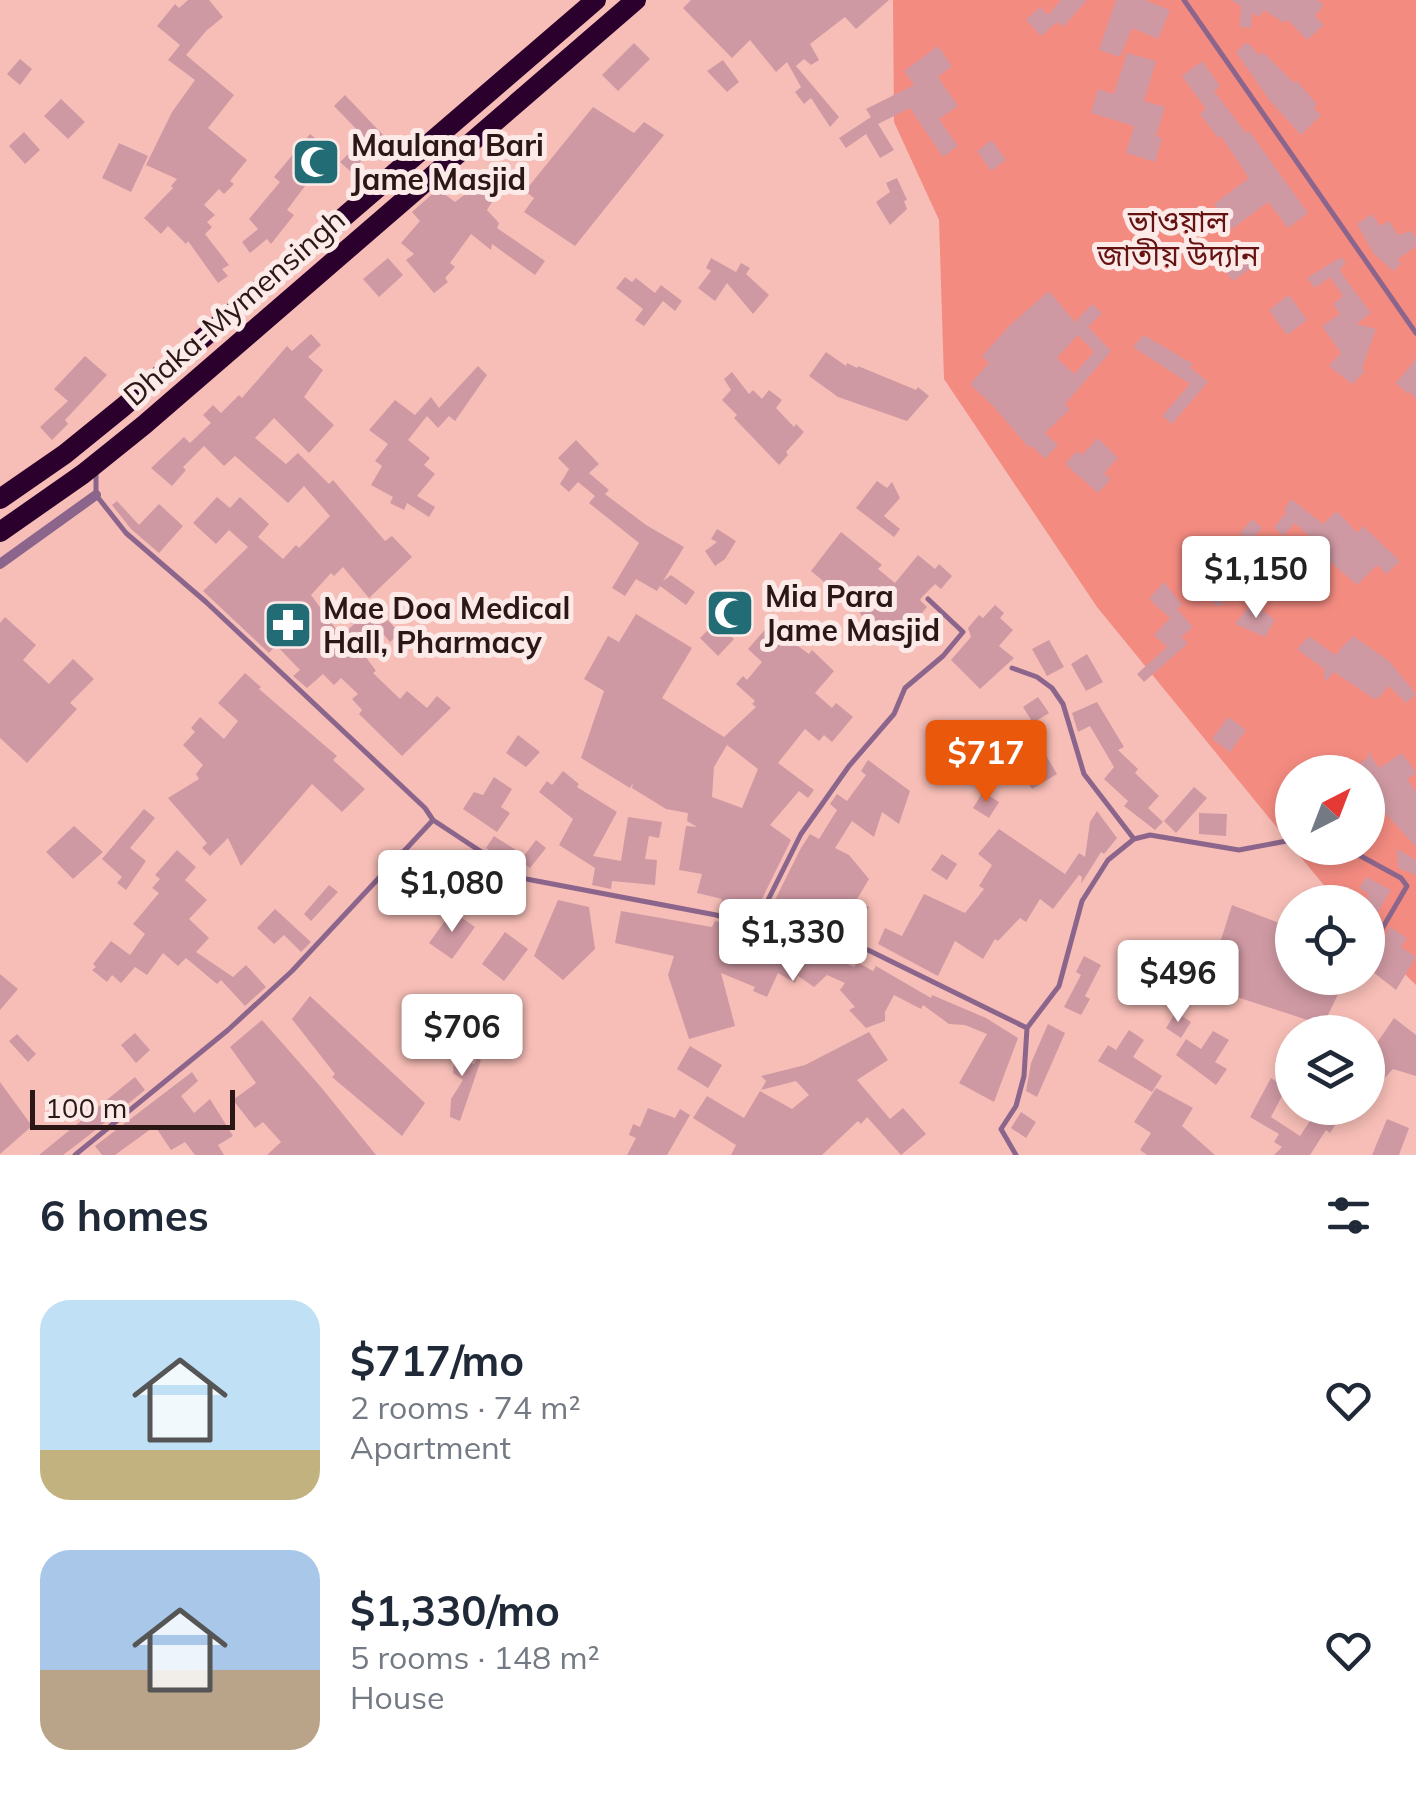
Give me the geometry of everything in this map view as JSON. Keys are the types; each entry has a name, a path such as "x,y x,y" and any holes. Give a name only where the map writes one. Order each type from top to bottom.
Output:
{"highway":[{"name":"Dhaka-Mymensingh","path":"0,499 123,408 596,0"},
{"name":"Dhaka-Mymensingh","path":"0,532 96,464 636,0"}],"street":[{"path":"0,564 96,495"}],"lane":[{"path":"1184,0 1416,332"},
{"path":"96,464 96,495 126,533 206,602 425,808 433,820 521,878 716,915 812,943 868,950 1027,1028"},
{"path":"755,926 801,834 849,766 894,714 905,688 943,656 963,632 928,599"},
{"path":"1012,668 1037,677 1052,688 1063,704 1084,774 1134,839"},
{"path":"75,1155 228,1030 292,971 433,820"},
{"path":"1016,1155 1001,1129 1016,1106 1024,1076 1027,1028 1058,986 1082,900 1108,860 1134,839 1150,835 1239,850 1275,843"},
{"path":"1377,865 1407,886 1385,924"}],"green space":[{"name":"ভাওয়াল জাতীয় উদ্যান","path":"893,0 1416,0 1416,985 1385,955 1385,885 1324,885 1307,865 1385,865 1385,755 1275,755 1275,825 1097,607 944,379 939,220 894,122"}],"building":[{"path":"188,0 209,0 223,17 186,55 234,95 208,128 247,160 230,181 234,184 224,194 219,189 204,205 215,215 207,222 212,227 205,234 229,265 222,269 228,276 218,283 188,241 186,244 168,226 161,234 144,218 177,179 146,165 172,112 195,80 168,60 180,45 157,26 175,4 179,8"},
{"path":"691,0 889,0 856,29 845,17 810,44 819,60 811,65 804,59 796,66 839,117 830,127 811,98 804,104 795,92 801,87 787,62 776,72 750,40 732,58 683,8"},
{"path":"1061,0 1087,0 1063,27 1057,22 1041,36 1026,20 1040,7 1048,15"},
{"path":"1116,0 1145,0 1170,10 1158,39 1132,28 1120,57 1099,50"},
{"path":"1231,0 1318,0 1324,5 1315,16 1324,25 1307,40 1287,19 1284,23 1264,10 1259,17 1252,13 1251,28 1240,27 1241,6"},
{"path":"1247,42 1294,83 1296,80 1317,104 1314,108 1321,115 1301,135 1270,101 1236,52"},
{"path":"634,43 650,59 618,91 602,75"},
{"path":"938,46 952,66 938,77 958,106 939,119 958,146 943,157 910,108 878,124 894,150 880,158 866,134 846,148 839,138 871,117 866,109 914,85 904,71"},
{"path":"1127,53 1156,61 1144,101 1165,107 1156,136 1162,138 1155,162 1126,153 1134,126 1091,113 1098,89 1114,94"},
{"path":"20,59 32,69 20,85 7,74"},
{"path":"723,60 739,82 727,92 707,71"},
{"path":"1202,61 1220,86 1214,91 1246,133 1249,131 1308,213 1288,228 1268,202 1232,229 1214,204 1249,178 1221,136 1218,138 1200,114 1206,109 1182,76"},
{"path":"345,95 385,137 351,172 340,162 365,138 334,106"},
{"path":"61,99 85,122 68,139 44,116"},
{"path":"593,107 634,133 644,122 664,135 575,246 524,212 534,198 525,191"},
{"path":"24,132 40,150 25,164 9,146"},
{"path":"310,134 340,158 323,175 314,174 287,210 294,215 271,244 267,239 250,253 242,242 258,229 249,219 280,182 274,177"},
{"path":"992,140 1006,160 991,171 977,151"},
{"path":"119,143 148,156 131,192 102,178"},
{"path":"897,178 907,209 890,225 876,202 890,192 886,183"},
{"path":"476,186 492,202 487,210 499,223 497,228 545,261 535,275 471,234 450,263 455,267 445,278 448,282 434,293 406,260 414,254 401,243 420,221 412,212 438,189 455,202"},
{"path":"1372,214 1380,226 1389,221 1398,235 1411,231 1416,237 1416,246 1397,260 1401,263 1393,271 1374,254 1357,224"},
{"path":"1235,242 1253,266 1233,281 1214,257"},
{"path":"1341,257 1346,264 1340,269 1344,277 1371,313 1356,324 1376,329 1362,368 1365,371 1352,384 1329,366 1341,353 1322,326 1340,314 1333,304 1343,296 1330,277 1315,288 1307,278"},
{"path":"388,258 403,275 379,297 363,279"},
{"path":"711,258 736,272 741,263 750,268 746,274 769,295 753,314 727,283 715,301 698,288 711,271 706,268"},
{"path":"625,277 632,282 636,278 655,293 661,285 682,301 675,311 663,301 644,326 635,320 643,309 616,288"},
{"path":"1049,291 1075,322 1092,304 1102,313 1088,327 1111,351 1065,404 1070,409 1045,433 1058,445 1045,459 1031,445 1029,448 970,384 989,363 982,356","holes":["1078,335 1094,352 1074,374 1057,358"]},
{"path":"1289,295 1307,320 1287,335 1269,310"},
{"path":"311,334 321,345 308,357 323,370 304,397 334,425 309,453 274,418 255,438 286,464 298,453 329,484 333,480 385,541 392,536 412,557 369,598 343,567 334,576 331,573 311,595 341,636 374,606 400,633 390,642 375,624 355,642 376,671 373,673 400,699 407,691 427,708 437,696 451,708 402,756 359,714 362,710 352,699 358,694 341,678 334,685 323,674 307,688 293,676 300,670 276,645 269,653 203,591 248,547 229,530 216,544 193,523 217,497 230,508 240,497 269,524 258,537 283,559 330,516 304,486 288,503 235,456 224,466 204,446 183,467 186,470 172,486 151,468 184,437 190,443 211,423 203,415 213,405 221,413 239,395 242,398 287,346 292,351"},
{"path":"1144,335 1193,364 1190,367 1208,382 1172,424 1162,416 1190,384 1133,347"},
{"path":"826,352 846,366 858,366 916,390 918,387 929,396 907,421 838,397 809,376"},
{"path":"85,356 107,375 52,440 40,427 68,401 54,389"},
{"path":"1416,359 1416,399 1396,383"},
{"path":"478,366 487,375 455,421 449,416 438,428 427,416 408,440 430,458 424,465 435,474 417,496 435,507 429,517 407,503 404,510 390,503 393,497 371,485 382,466 375,461 388,444 369,430 395,400 415,415 431,397 439,408"},
{"path":"732,372 749,394 753,390 762,399 769,390 782,400 776,408 804,432 779,465 722,400 731,390 724,379"},
{"path":"1098,438 1118,458 1104,473 1111,479 1098,493 1065,464 1077,451 1082,455"},
{"path":"576,440 599,464 589,473 609,490 605,494 684,547 663,581 671,575 695,592 686,605 660,586 657,591 636,579 625,596 612,588 639,543 589,503 595,496 578,482 569,492 560,484 569,469 558,458"},
{"path":"877,481 887,488 892,482 900,498 884,516 900,529 894,537 856,508"},
{"path":"1291,499 1323,524 1337,511 1357,533 1363,526 1400,561 1386,574 1377,565 1357,585 1329,561 1324,566 1310,552 1318,544 1295,523 1283,536 1274,527 1287,512 1284,510"},
{"path":"117,501 139,525 159,504 183,526 159,553 131,529 112,505"},
{"path":"1252,519 1262,528 1252,539 1270,556 1218,607 1198,585 1245,538 1240,533"},
{"path":"717,529 736,541 725,559 715,566 705,551 717,542 711,539"},
{"path":"841,532 882,565 878,569 895,583 918,555 935,569 939,564 952,576 941,589 935,584 923,596 920,600 927,607 898,642 867,625 859,611 811,571"},
{"path":"1164,582 1182,605 1177,609 1193,627 1181,637 1188,643 1144,682 1137,674 1167,647 1154,635 1170,618 1149,599"},
{"path":"1252,603 1275,620 1265,637 1235,624"},
{"path":"995,605 1004,613 1000,618 1013,630 999,646 1014,658 980,689 951,660 971,637 968,628"},
{"path":"636,614 692,648 662,698 724,737 756,707 752,704 755,701 736,684 743,676 747,680 762,662 748,649 769,625 809,654 812,650 834,671 815,693 832,708 836,703 853,717 832,742 824,735 819,741 805,729 778,763 814,790 808,798 799,791 770,825 791,840 752,919 719,909 722,899 697,893 702,874 679,870 686,826 697,827 687,821 688,813 666,809 632,788 633,783 630,788 581,758 604,691 584,679 608,636 619,642","holes":["727,745 758,769 742,808 712,797 714,767"]},
{"path":"5,617 36,645 23,660 49,684 73,659 94,679 70,703 77,709 27,763 0,738 0,623"},
{"path":"716,622 734,639 718,656 700,638"},
{"path":"1309,636 1335,655 1353,636 1389,661 1416,694 1406,703 1389,686 1376,700 1334,672 1325,682 1324,669 1297,649"},
{"path":"1049,640 1064,667 1047,676 1032,649"},
{"path":"1087,654 1103,682 1086,691 1071,664"},
{"path":"245,673 337,756 333,760 365,789 342,812 312,784 241,866 228,838 210,856 202,848 207,843 168,798 199,779 196,774 203,765 183,745 195,732 191,728 200,717 224,739 238,721 218,703"},
{"path":"1038,697 1049,713 1033,723 1023,707"},
{"path":"1097,702 1124,747 1118,750 1159,796 1148,808 1163,822 1155,830 1124,806 1128,801 1104,779 1114,767 1090,726 1078,732 1072,713"},
{"path":"1228,717 1246,730 1230,752 1212,739"},
{"path":"518,735 540,752 526,767 506,753"},
{"path":"1044,752 1057,774 1032,789 1019,768"},
{"path":"1402,753 1416,773 1407,779 1416,792 1416,847 1385,813 1385,764"},
{"path":"868,760 910,791 899,824 882,812 874,837 852,821 835,848 849,855 869,879 856,901 869,907 856,933 824,916 816,931 821,934 819,938 764,922 801,848 810,834 819,839 837,810 830,804 837,794 847,801 866,775 861,771"},
{"path":"563,771 579,784 577,787 617,812 593,856 621,861 628,817 662,822 659,838 649,836 645,859 657,860 655,885 612,881 611,889 592,885 595,868 559,845 573,819 539,792 547,781 552,785"},
{"path":"494,777 512,789 501,807 510,813 497,832 463,809 474,792 483,795"},
{"path":"1194,787 1207,798 1176,833 1164,821"},
{"path":"983,792 999,802 989,818 973,808"},
{"path":"144,809 155,818 130,848 146,861 126,890 117,883 122,877 102,859"},
{"path":"1097,811 1117,838 1104,854 1101,852 1081,884 1079,875 1053,909 1040,899 1026,922 1020,918 998,941 995,939 983,959 955,941 938,976 878,944 885,928 902,936 924,894 965,913 984,889 979,886 992,865 978,854 999,829 1065,874 1079,853 1085,857 1090,822"},
{"path":"1199,813 1227,814 1226,836 1199,834"},
{"path":"74,826 103,852 73,879 46,852"},
{"path":"494,836 516,850 508,862 486,848"},
{"path":"536,840 546,848 530,868 520,861"},
{"path":"1397,849 1416,860 1416,875 1398,868"},
{"path":"177,850 196,867 185,880 207,900 189,919 209,938 196,952 233,977 246,965 266,987 245,1006 221,980 217,984 186,958 178,966 163,953 147,975 135,967 121,983 112,975 107,982 92,970 111,941 130,955 145,934 133,924 159,893 152,888 160,879 155,875"},
{"path":"942,854 957,864 947,880 931,870"},
{"path":"1366,877 1381,885 1361,885"},
{"path":"329,885 338,892 311,921 304,914"},
{"path":"558,900 589,907 595,949 563,980 534,956"},
{"path":"1232,905 1275,921 1275,995 1338,995 1328,1015 1292,1015 1206,987"},
{"path":"275,909 311,942 301,952 284,935 274,944 257,928"},
{"path":"452,911 475,927 452,959 429,943"},
{"path":"621,911 712,927 715,921 814,950 811,955 833,957 854,967 857,962 873,971 876,966 931,998 932,995 986,1018 1018,1038 994,1102 959,1083 987,1034 965,1025 949,1024 923,1005 921,1009 894,995 885,1021 866,1028 849,1010 855,1007 840,990 845,983 827,975 814,987 798,976 795,983 778,973 767,997 753,991 755,987 721,973 735,1026 689,1039 668,975 674,956 615,943"},
{"path":"1390,927 1407,938 1401,947 1416,957 1396,990 1385,981 1385,935"},
{"path":"505,932 528,949 504,981 482,964"},
{"path":"1084,956 1101,965 1085,996 1090,999 1081,1015 1064,1007 1081,975 1076,972"},
{"path":"1148,957 1187,971 1175,1004 1136,990"},
{"path":"0,974 18,989 0,1010"},
{"path":"310,996 425,1103 402,1136 332,1077 335,1074 292,1019"},
{"path":"1176,1012 1191,1022 1181,1038 1166,1028"},
{"path":"1394,1018 1416,1035 1416,1076 1393,1069 1385,1078 1385,1031"},
{"path":"262,1020 376,1155 267,1155 281,1142 263,1122 255,1128 233,1100 256,1083 230,1047"},
{"path":"1048,1024 1065,1033 1037,1097 1026,1091 1031,1063"},
{"path":"459,1030 465,1060 474,1064 477,1058 481,1060 460,1121 450,1117 451,1099 463,1080 453,1073"},
{"path":"1129,1030 1144,1040 1133,1057 1162,1076 1152,1092 1098,1061 1108,1045 1116,1050"},
{"path":"1213,1031 1229,1040 1215,1062 1227,1069 1216,1085 1176,1055 1186,1039 1201,1049"},
{"path":"869,1032 888,1060 857,1080 890,1119 903,1108 926,1134 901,1155 867,1117 822,1155 731,1155 736,1145 693,1118 707,1096 744,1118 760,1091 792,1109 809,1095 796,1081 761,1090 766,1081 761,1076 805,1065"},
{"path":"135,1033 150,1050 136,1063 121,1045"},
{"path":"17,1034 36,1054 28,1062 9,1041"},
{"path":"690,1046 722,1065 708,1088 677,1069"},
{"path":"192,1072 198,1081 181,1096 194,1113 210,1099 233,1136 218,1145 224,1155 195,1155 185,1142 171,1150 155,1126 115,1155 102,1155 95,1146"},
{"path":"135,1077 145,1090 63,1155 39,1155"},
{"path":"1271,1078 1275,1081 1275,1109 1271,1117 1275,1125 1283,1125 1300,1136 1307,1125 1335,1125 1330,1133 1326,1130 1310,1155 1274,1155 1282,1147 1274,1142 1279,1134 1250,1117"},
{"path":"0,1082 32,1126 0,1154"},
{"path":"1156,1088 1193,1108 1182,1126 1215,1155 1147,1155 1140,1150 1151,1133 1134,1122"},
{"path":"648,1108 675,1118 680,1109 690,1115 667,1155 627,1155 636,1138 629,1135 633,1124 640,1127"},
{"path":"1021,1112 1036,1122 1026,1138 1011,1128"},
{"path":"1387,1119 1409,1128 1399,1155 1372,1155"}],"place":[{"name":"Maulana Bari Jame Masjid","path":"316,162"},
{"name":"Mia Para Jame Masjid","path":"730,613"},
{"name":"Mae Doa Medical Hall, Pharmacy","path":"288,625"}]}
